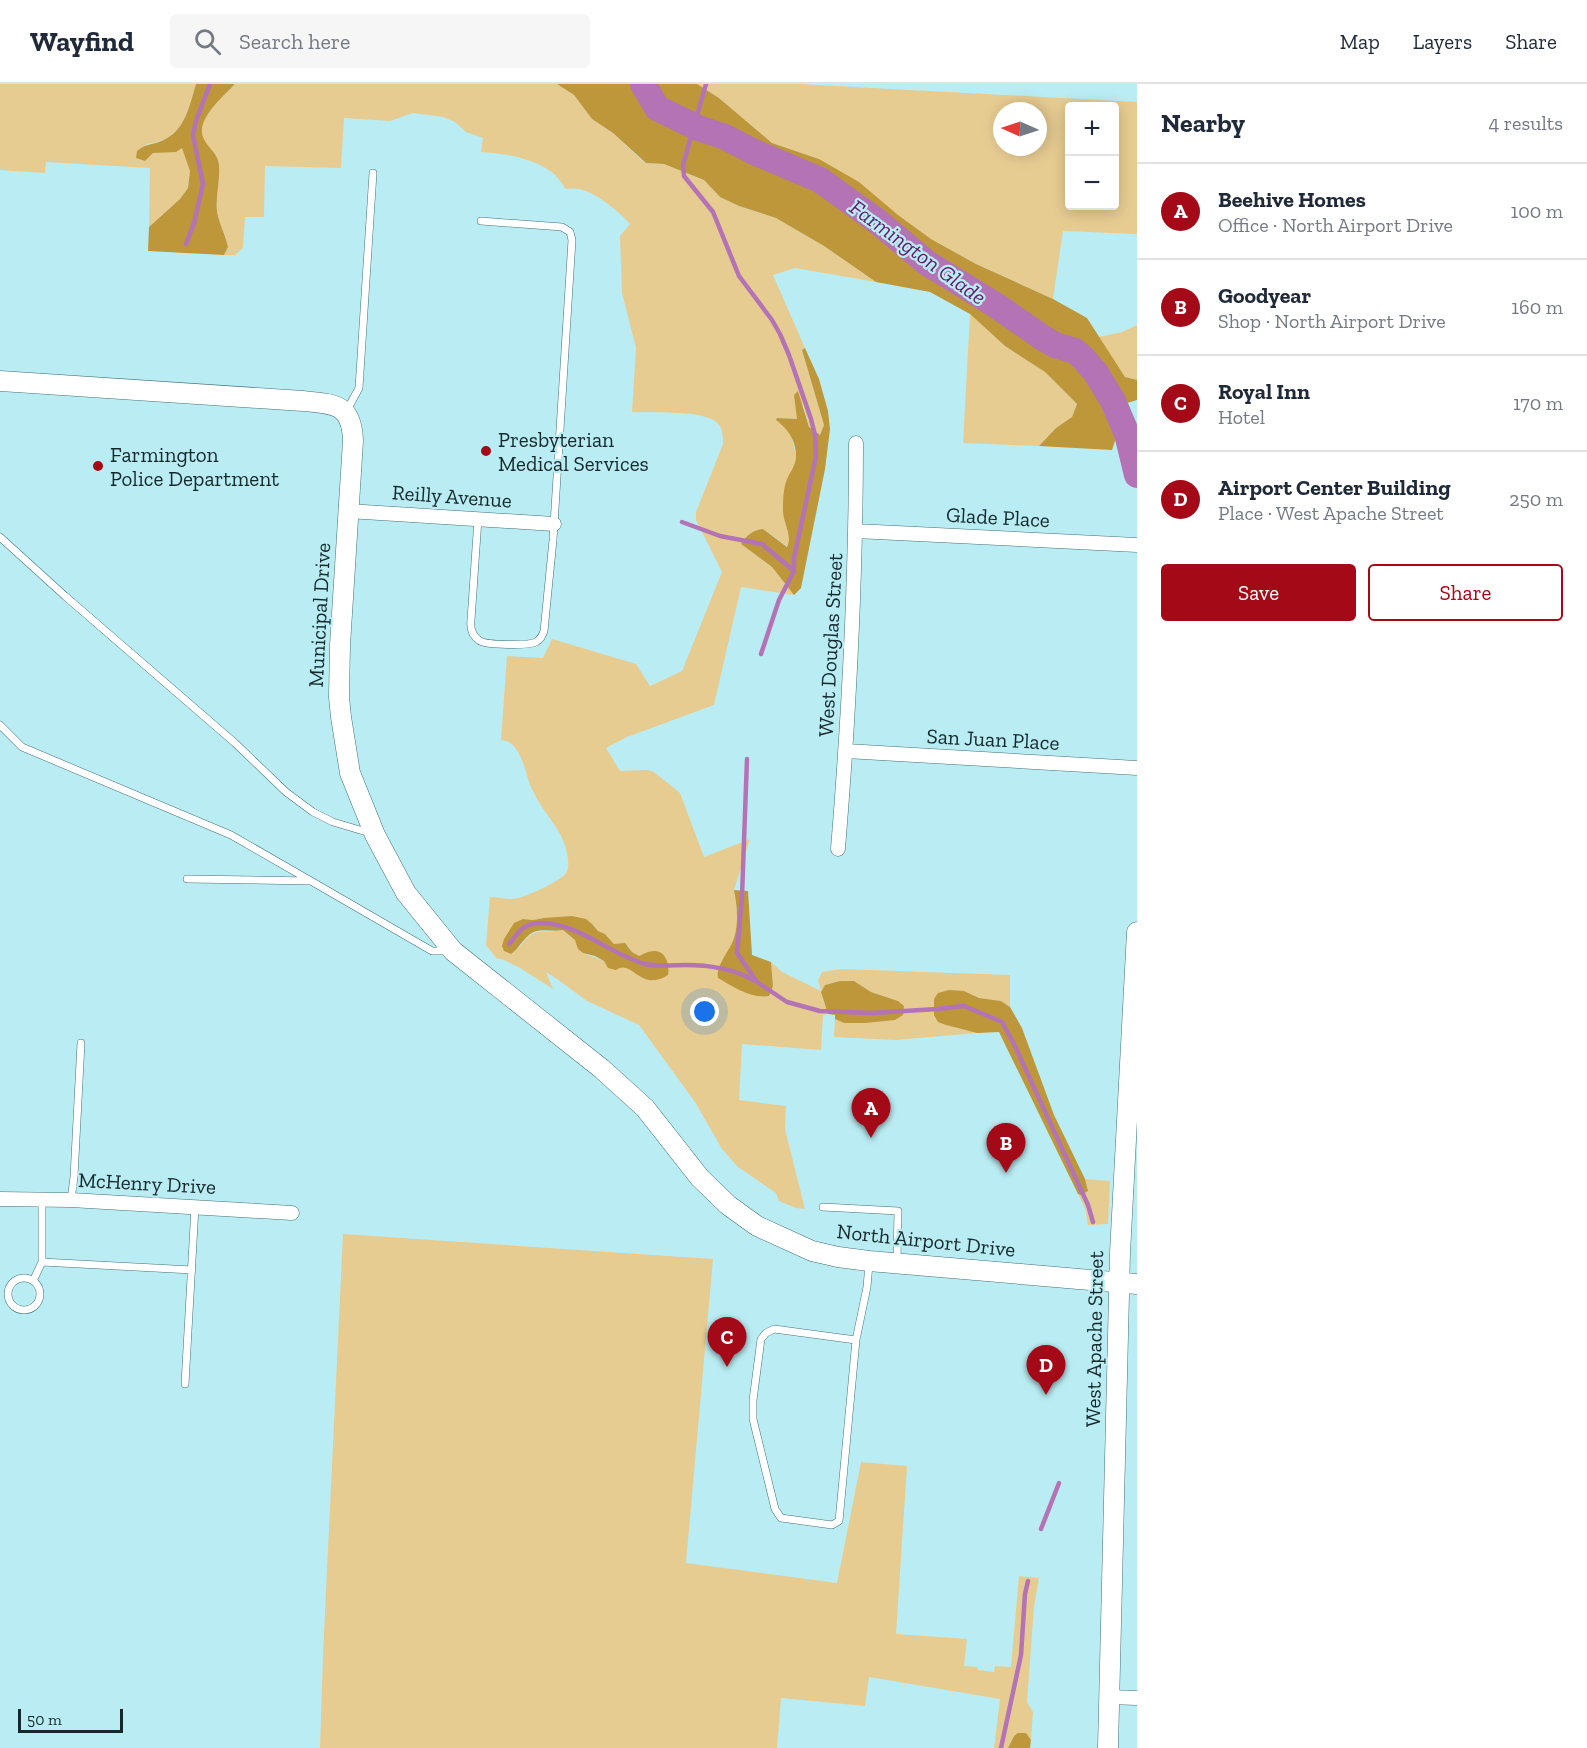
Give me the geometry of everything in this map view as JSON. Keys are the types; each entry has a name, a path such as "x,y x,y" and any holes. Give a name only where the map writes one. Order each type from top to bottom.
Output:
{"main road":[{"path":"0,381 303,401 336,406 346,412"},
{"name":"Municipal Drive","path":"346,412 352,428 339,697 340,717 350,773 375,834 406,893 453,951 602,1068"},
{"name":"West Apache Street","path":"1108,1748 1108,1697 1128,1284 1137,932"},
{"name":"North Airport Drive","path":"602,1068 645,1108 700,1178 728,1205 757,1226 812,1251 838,1257 897,1264 1128,1284"}],"street":[{"name":"West Douglas Street","path":"838,849 846,751 856,531 856,442"},
{"name":"Reilly Avenue","path":"348,511 554,524"},
{"name":"Glade Place","path":"856,531 1137,545"},
{"name":"San Juan Place","path":"846,751 1137,768"},
{"name":"McHenry Drive","path":"0,1199 71,1200 292,1213"},
{"path":"1108,1697 1137,1698"}],"lane":[{"path":"346,412 359,388 374,173"},
{"path":"478,519 470,625 474,636 483,642 529,645 540,639 544,631 554,524 572,240 570,232 562,227 481,221"},
{"path":"0,537 65,596 236,742 286,792 313,812 333,822 375,834"},
{"path":"0,725 22,747 231,835 432,951 453,951"},
{"path":"187,879 311,881"},
{"path":"71,1200 81,1043"},
{"path":"33,1281 42,1262 42,1199"},
{"path":"185,1384 195,1206"},
{"path":"824,1207 898,1210 897,1264"},
{"path":"856,1340 774,1329 761,1339 753,1400 753,1419 775,1509 781,1518 832,1525 838,1521 856,1340 867,1287 869,1261"},
{"path":"42,1262 192,1270"},
{"path":"25,1278 33,1281 40,1291 37,1305 31,1309 17,1308 9,1297 12,1284 25,1278"}],"shaded area":[{"path":"0,84 196,84 182,124 169,137 147,144 136,158 145,161 153,153 183,148 190,171 188,188 180,199 149,227 150,168 46,162 45,173 0,170"},
{"path":"196,84 235,84 211,110 203,126 202,134 218,160 217,211 228,247 224,255 148,251 149,227 180,199 188,188 190,171 182,148 176,152 153,153 145,161 136,158 137,151 168,138 175,132 185,118"},
{"path":"235,84 557,84 574,95 592,119 613,133 645,163 664,164 704,180 720,197 776,218 824,246 876,282 795,268 773,275 805,348 802,350 824,425 820,435 809,428 803,404 797,419 777,418 776,420 788,429 796,456 794,467 786,482 784,495 783,514 790,540 788,547 763,529 750,534 741,544 772,567 794,595 741,587 714,705 627,737 606,748 620,771 654,772 680,793 704,857 750,839 734,890 738,920 734,938 729,952 721,962 732,986 763,997 773,986 771,962 782,972 821,991 818,980 822,972 841,969 1010,975 1010,1007 1001,1001 979,998 964,991 946,1025 977,1033 895,1040 834,1037 835,1019 844,1023 895,1020 898,1001 871,992 854,981 840,981 825,985 821,992 828,1014 823,1015 821,1050 742,1044 739,1100 786,1106 785,1129 805,1209 779,1201 776,1193 738,1167 722,1149 695,1102 639,1025 587,1001 546,972 553,989 520,968 496,958 486,945 490,897 513,899 532,893 563,876 568,869 567,854 562,838 536,797 519,754 511,744 501,740 507,656 543,658 552,639 636,664 650,686 682,671 722,572 696,520 696,512 723,444 719,425 704,416 692,414 632,412 636,348 622,293 620,236 630,224 610,205 591,193 574,188 566,189 555,175 542,166 517,157 481,152 483,138 466,132 455,122 443,117 413,113 390,121 344,118 341,168 265,166 264,217 245,217 243,248 235,255 224,255 228,247 218,215 219,165 217,157 201,134 205,118 210,110","holes":["544,918 592,924 614,944 628,946 639,956 654,981 645,979 625,967 609,968 604,961 583,953 575,940 563,930 533,933 518,949 523,919"]},
{"path":"557,84 637,84 648,108 658,120 722,141 820,182 876,223 925,266 987,303 1031,339 1078,363 1105,409 1117,435 1112,450 1039,446 1056,428 1072,417 1077,404 1045,372 1005,346 970,314 930,292 876,282 824,246 776,218 720,197 704,180 664,164 646,163 613,133 592,119 574,95"},
{"path":"649,84 697,84 719,98 772,143 819,159 859,182 931,239 976,264 1053,299 1087,318 1125,377 1137,380 1137,400 1127,403 1123,413 1105,375 1084,348 1050,338 1016,314 928,260 879,220 815,173 799,169 759,152 723,130 669,111 656,98"},
{"path":"697,84 799,84 1137,102 1137,234 1063,231 1053,299 976,264 931,239 819,159 772,143 719,98"},
{"path":"970,314 1005,346 1045,372 1077,404 1072,417 1056,428 1039,446 963,443"},
{"path":"1137,325 1137,380 1125,377 1098,337 1122,332"},
{"path":"805,348 819,379 828,411 830,429 825,469 801,588 794,595 772,567 741,544 750,534 763,529 787,547 789,543 783,516 783,496 786,482 795,463 796,450 790,435 776,420 777,418 797,419 794,395 798,391 809,427 820,435 824,425 802,350"},
{"path":"734,890 748,891 752,955 771,962 773,986 769,996 749,994 718,978 721,963 736,932 737,914"},
{"path":"572,916 586,919 614,944 625,943 632,952 639,956 652,951 662,953 668,963 668,975 650,980 627,968 616,970 608,968 604,961 578,949 575,940 563,930 533,932 511,954 504,951 502,946 504,939 514,923 523,919"},
{"path":"840,981 854,981 871,992 898,1001 904,1006 903,1015 895,1020 865,1023 844,1023 835,1019 835,1015 828,1014 821,992 825,985"},
{"path":"949,990 964,991 979,998 1001,1001 1010,1007 1022,1028 1054,1115 1085,1179 1088,1191 1081,1195 1078,1194 999,1032 977,1033 938,1022 934,1015 934,999 938,993"},
{"path":"1085,1179 1110,1181 1108,1224 1088,1225 1085,1208 1078,1194 1081,1195 1087,1188"},
{"path":"343,1234 713,1259 686,1563 837,1583 861,1462 907,1466 896,1634 967,1639 964,1666 994,1672 995,1666 1011,1667 1019,1576 1039,1578 1034,1607 1027,1702 1033,1712 1031,1740 1026,1733 1014,1736 1008,1748 994,1748 1000,1699 869,1677 865,1706 781,1698 777,1748 320,1748"},
{"path":"1018,1733 1026,1733 1031,1740 1030,1748 1008,1748"}],"waterway":[{"path":"186,244 194,223 203,184 193,135 210,84"},
{"name":"Farmington Glade","path":"643,84 657,108 820,180 877,221 927,263 997,306 1043,338 1055,345 1075,351 1096,373 1113,401 1127,434 1137,475"},
{"path":"706,84 683,165 684,176 713,212 739,276 780,334 815,435 816,456 794,558 794,571 779,600 761,654"},
{"path":"682,522 720,536 762,544 794,571"},
{"path":"747,759 742,896 737,953 757,982 787,1002 820,1011 873,1013 964,1006 1002,1022 1088,1205 1093,1222"},
{"path":"509,944 522,929 530,924 556,925 569,928 619,954 645,964 712,967 730,970 753,980"},
{"path":"1041,1529 1059,1483"},
{"path":"1001,1748 1021,1655 1028,1581"}],"place":[{"name":"Presbyterian Medical Services","path":"486,451"},
{"name":"Farmington Police Department","path":"98,466"},
{"name":"Beehive Homes","path":"871,1138"},
{"name":"Goodyear","path":"1006,1173"},
{"name":"Royal Inn","path":"727,1367"},
{"name":"Airport Center Building","path":"1046,1395"}]}
